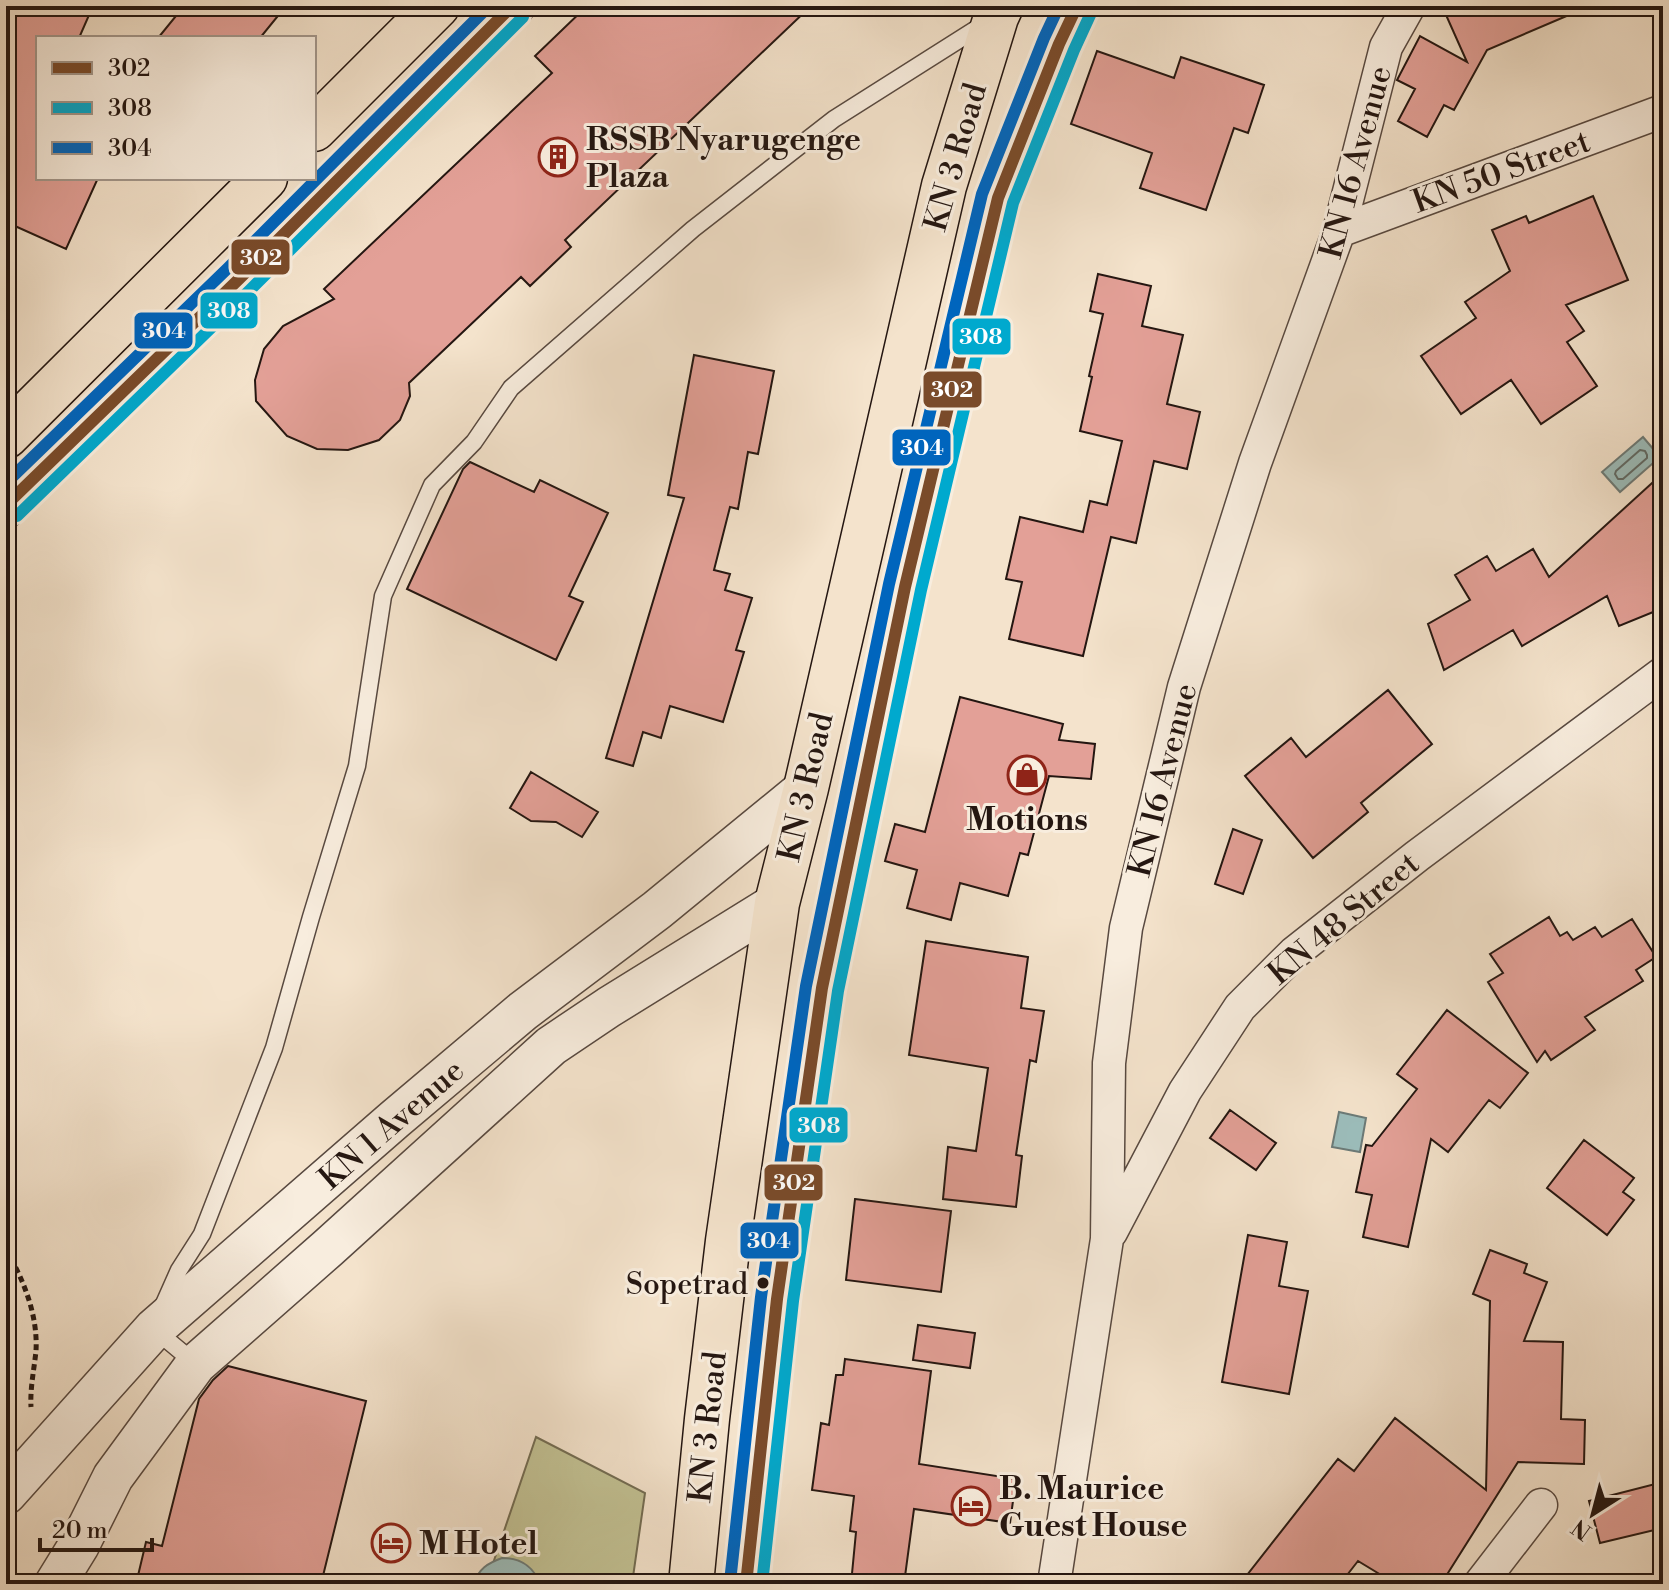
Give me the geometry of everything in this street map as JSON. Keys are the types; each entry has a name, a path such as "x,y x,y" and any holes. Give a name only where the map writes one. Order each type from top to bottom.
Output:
{"main road":[{"path":"316,127 437,6"},
{"path":"6,505 260,258 512,6"},
{"name":"KN 3 Road","path":"746,1584 777,1299 822,988 905,587 998,198 1077,6"},
{"name":"KN 3 Road","path":"691,1584 728,1241 777,903 944,186 998,12"},
{"path":"6,436 263,180"}],"street":[{"name":"KN 16 Avenue","path":"1054,1584 1107,1239 1109,1063 1126,928 1184,687 1255,463 1339,231 1386,47 1409,6"},
{"name":"KN 50 Street","path":"1339,231 1663,111"},
{"name":"KN 48 Street","path":"1107,1239 1185,1091 1240,1007 1294,953 1380,885 1663,673"},
{"name":"KN 1 Avenue","path":"19,1481 154,1329 523,1011 657,910 806,788"},
{"name":"KN 1 Avenue","path":"55,1584 79,1545 113,1477 196,1364 551,1046 777,903"},
{"path":"1480,1584 1541,1505"}],"lane":[{"path":"196,1364 154,1329 179,1270 202,1234 274,1048 357,766 383,596 432,485 474,442 511,388 693,229 834,119 998,12"}],"path":[{"path":"6,1250 18,1270 32,1308 36,1348 19,1481"}],"shaded area":[{"path":"536,1437 645,1493 632,1584 486,1584"}],"water":[{"path":"1643,437 1660,457 1620,492 1602,472"},
{"path":"1339,1112 1366,1118 1360,1152 1332,1147"},
{"path":"502,1558 526,1564 540,1584 474,1584 484,1567"}],"building":[{"path":"6,6 93,6 80,36 36,36 36,180 97,180 66,249 6,222"},
{"path":"184,6 286,6 262,36 160,36"},
{"name":"RSSB Nyarugenge Plaza","path":"587,6 811,6 565,240 571,247 530,286 521,277 409,383 410,396 400,420 379,440 348,450 317,449 287,436 256,401 255,380 264,349 283,326 334,299 324,289 552,73 535,56"},
{"path":"1442,6 1590,6 1487,50 1454,110 1444,105 1427,137 1398,121 1415,89 1397,80 1420,36 1467,62"},
{"path":"1097,51 1174,78 1181,57 1264,85 1248,133 1234,128 1206,210 1140,188 1152,153 1071,124"},
{"path":"1593,196 1628,280 1566,305 1584,331 1567,342 1597,386 1541,424 1511,380 1461,414 1421,356 1476,318 1465,302 1510,271 1492,230 1526,216 1529,223"},
{"path":"1098,274 1151,286 1142,326 1183,335 1167,404 1200,412 1187,469 1154,461 1136,543 1111,537 1083,656 1009,639 1022,582 1006,579 1020,517 1083,532 1090,501 1107,505 1122,441 1080,431 1103,314 1090,311"},
{"path":"694,355 774,371 758,454 748,452 738,509 730,507 714,570 730,574 725,590 752,598 736,650 744,652 723,722 670,706 661,738 643,732 633,766 606,758 684,498 668,495"},
{"path":"470,462 534,492 540,480 608,513 569,596 583,602 556,660 407,589 463,469"},
{"path":"1663,473 1663,608 1619,626 1607,596 1522,646 1513,630 1444,670 1428,624 1470,600 1455,575 1487,556 1496,571 1533,549 1549,577"},
{"path":"1388,690 1432,744 1361,803 1368,812 1313,858 1245,776 1291,738 1306,757"},
{"path":"960,697 1063,724 1059,740 1095,744 1091,779 1049,776 1028,855 1020,853 1008,896 960,883 951,920 907,908 917,870 885,861 895,824 925,832"},
{"path":"531,772 598,812 582,837 556,822 531,821 510,808"},
{"path":"1233,829 1262,840 1243,894 1215,884"},
{"path":"1549,917 1560,936 1567,932 1573,940 1595,927 1602,937 1632,919 1656,957 1636,970 1643,981 1585,1017 1595,1030 1551,1060 1545,1051 1537,1062 1488,982 1503,973 1490,954"},
{"path":"926,941 1028,957 1021,1008 1044,1011 1036,1062 1030,1060 1016,1155 1022,1156 1016,1207 943,1199 948,1147 976,1151 988,1068 909,1055"},
{"path":"1447,1010 1528,1073 1500,1108 1489,1100 1448,1152 1431,1139 1408,1247 1363,1237 1372,1195 1356,1192 1366,1145 1372,1146 1417,1089 1397,1074"},
{"path":"1230,1110 1276,1143 1256,1170 1210,1138"},
{"path":"1584,1140 1634,1178 1623,1192 1634,1200 1607,1235 1547,1188"},
{"path":"855,1199 951,1211 941,1292 846,1280"},
{"path":"1248,1235 1287,1242 1279,1286 1308,1291 1289,1394 1222,1382"},
{"path":"1490,1250 1527,1264 1524,1273 1547,1282 1524,1341 1563,1342 1561,1419 1585,1420 1584,1464 1518,1462 1441,1584 1396,1584 1358,1561 1340,1584 1240,1584 1338,1459 1354,1471 1395,1418 1486,1490 1490,1301 1473,1294"},
{"path":"918,1325 975,1333 970,1368 913,1360"},
{"path":"845,1359 931,1371 919,1464 1016,1479 1010,1523 914,1509 904,1584 851,1584 856,1532 850,1531 854,1496 812,1490 821,1423 829,1425 836,1375 843,1375"},
{"path":"228,1366 366,1401 321,1584 136,1584 146,1542 162,1546 199,1399"},
{"path":"1663,1482 1663,1528 1600,1543 1589,1501"}],"transit line":[{"name":"304","path":"316,180 489,6"},
{"name":"302","path":"6,505 239,279 512,6"},
{"name":"304","path":"730,1582 761,1297 806,986 889,584 982,194 1059,6"},
{"name":"302","path":"746,1584 777,1299 822,988 905,587 998,198 1077,6"},
{"name":"308","path":"762,1584 793,1301 838,991 921,590 1013,203 1091,13"},
{"name":"308","path":"17,516 250,290 523,17"},
{"name":"304","path":"6,483 316,180"}],"place":[{"name":"RSSB Nyarugenge Plaza","path":"558,157"},
{"name":"Motions","path":"1027,775"},
{"name":"Sopetrad","path":"763,1283"},
{"name":"B. Maurice Guest House","path":"971,1506"},
{"name":"M Hotel","path":"391,1543"}]}
